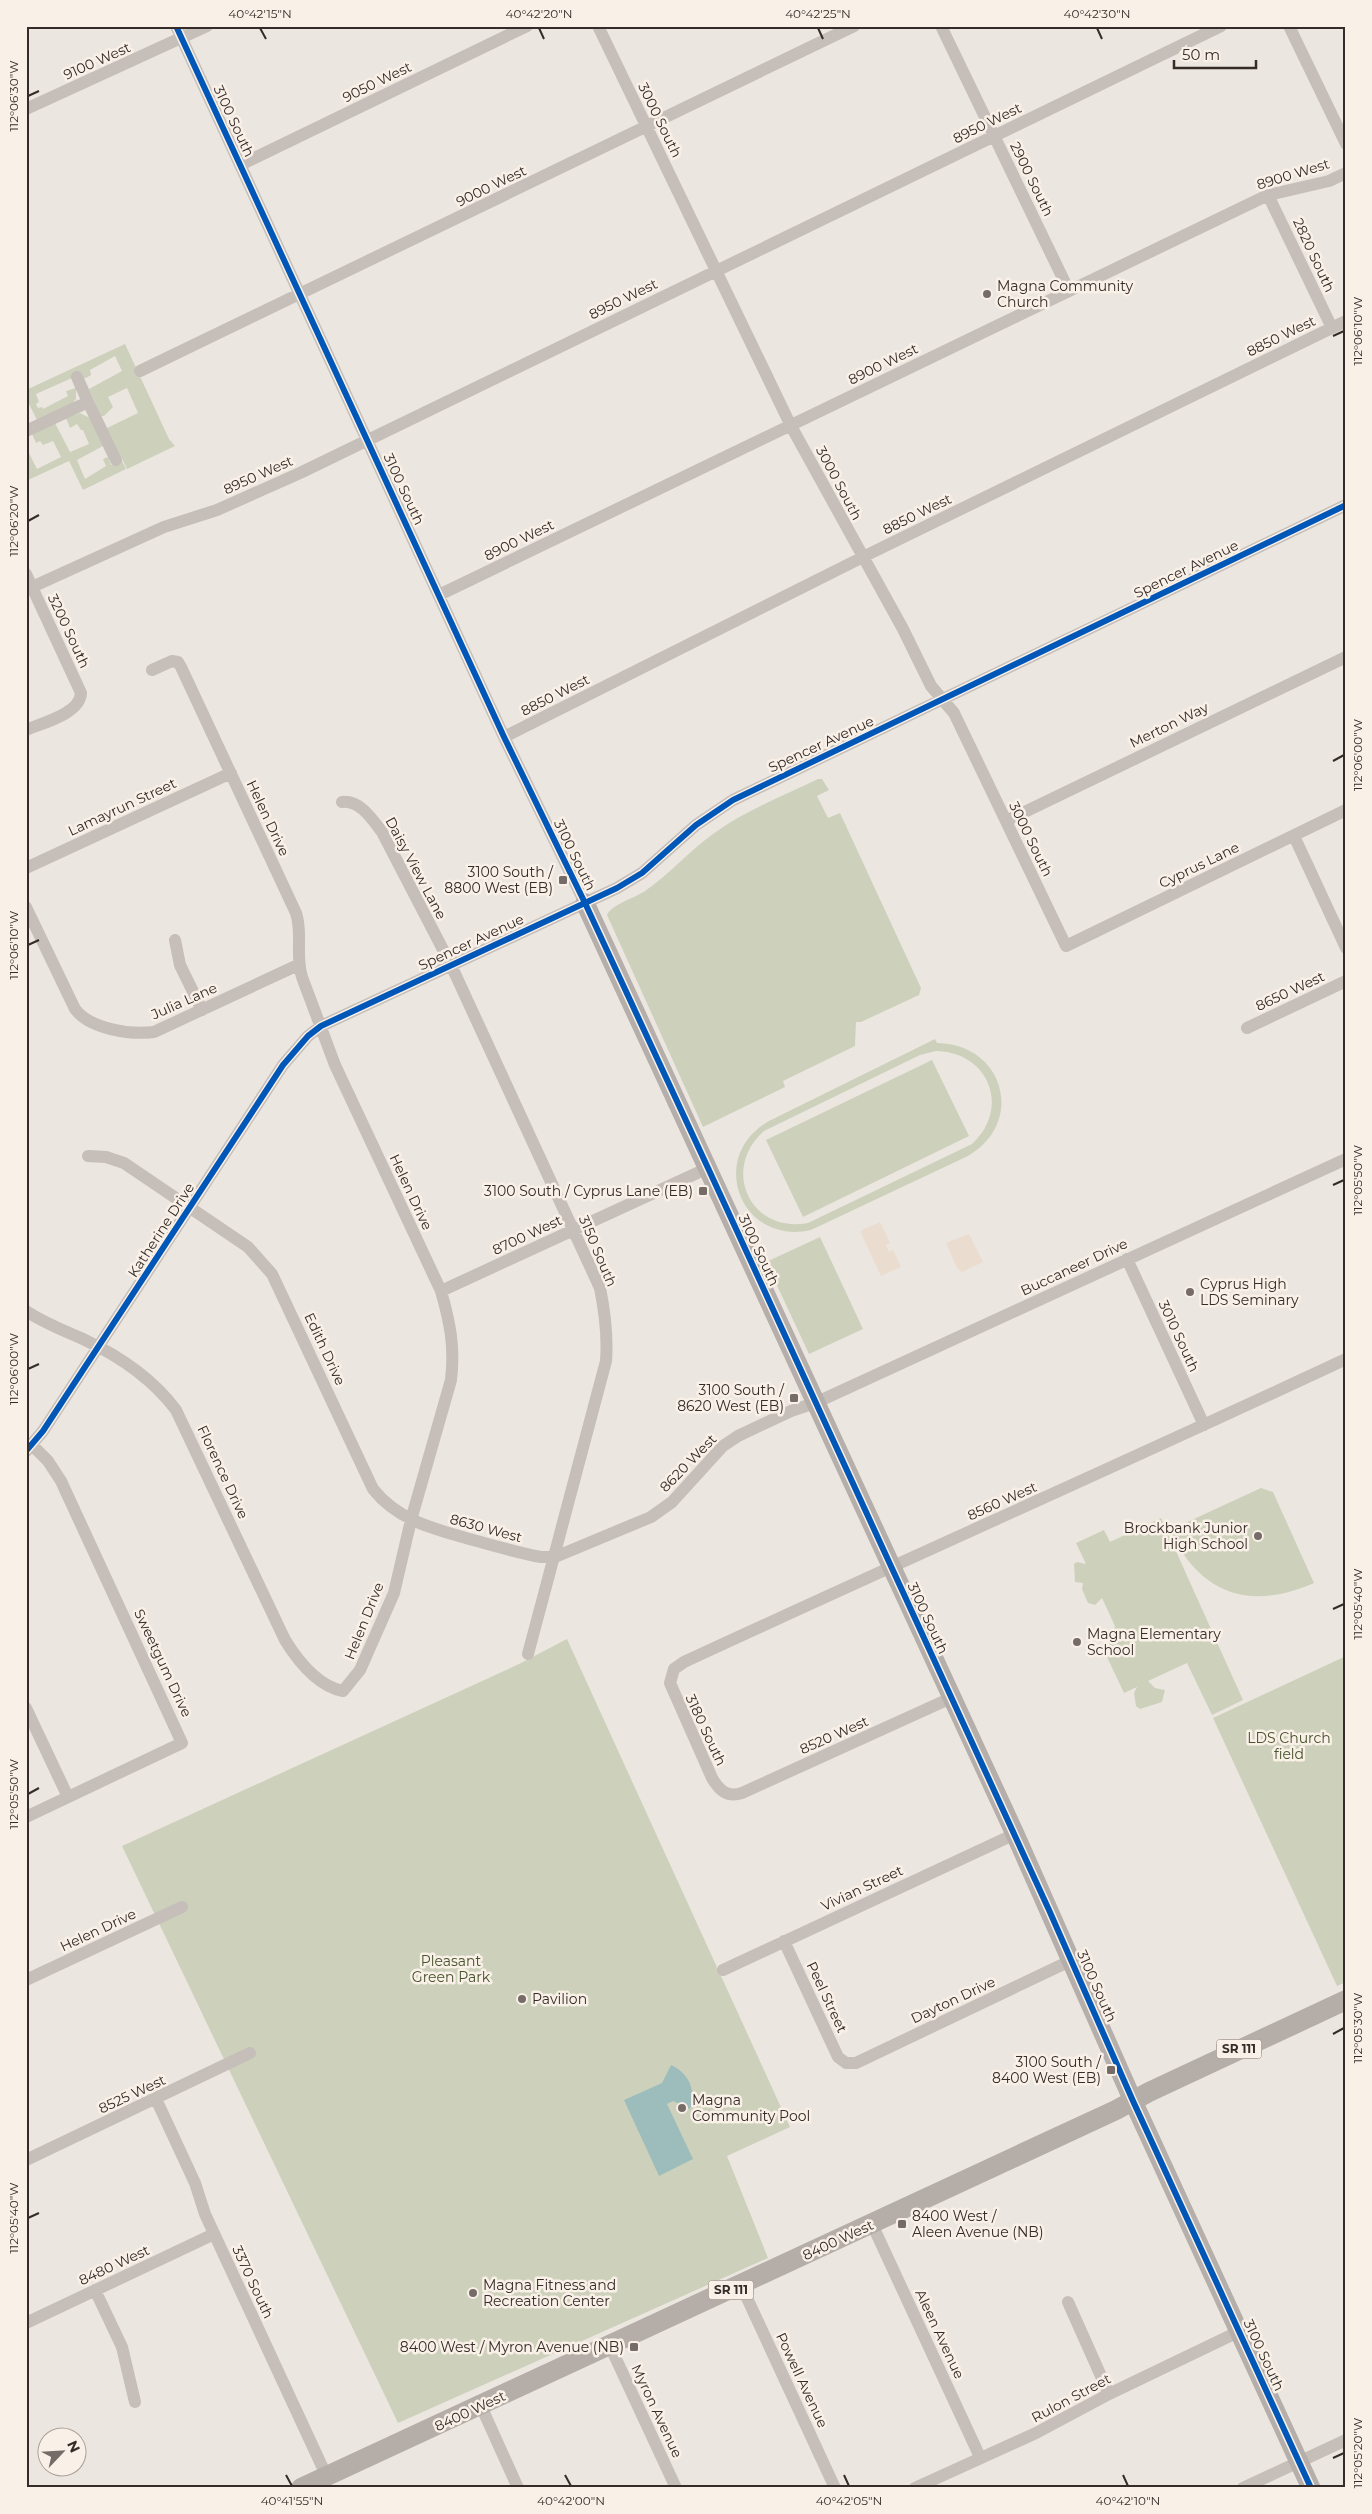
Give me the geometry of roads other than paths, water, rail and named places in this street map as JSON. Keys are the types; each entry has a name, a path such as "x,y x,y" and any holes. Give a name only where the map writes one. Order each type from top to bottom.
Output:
{"main road":[{"name":"8400 West","path":"301,2488 872,2224 1346,2000"},
{"name":"8400 West","path":"306,2488 327,2477"}],"street":[{"name":"3100 South","path":"176,26 504,737 585,903 708,1168 1015,1834 1133,2101 1312,2488"},
{"name":"9100 West","path":"26,109 207,26"},
{"name":"9050 West","path":"240,165 527,26"},
{"name":"3000 South","path":"598,26 791,426 931,686 954,713 1066,946"},
{"name":"9000 West","path":"140,371 854,26"},
{"name":"2900 South","path":"941,26 1069,291"},
{"name":"8950 West","path":"32,587 164,527 241,500 1221,26"},
{"path":"1288,26 1346,144"},
{"name":"8900 West","path":"439,595 1268,195 1328,181 1346,174"},
{"name":"2820 South","path":"1268,195 1332,328"},
{"name":"8850 West","path":"504,737 863,557 1346,321"},
{"path":"77,377 116,460"},
{"path":"26,431 88,402"},
{"name":"Spencer Avenue","path":"320,1026 585,903 642,873 696,825 734,800 1346,505"},
{"name":"3200 South","path":"26,574 81,693 79,701 72,709 26,730"},
{"name":"Merton Way","path":"1006,821 1346,657"},
{"name":"Helen Drive","path":"152,670 172,661 178,662 296,913 300,924 301,938 298,965 320,1026 335,1065 441,1291 451,1327 453,1363 451,1380 411,1520 394,1593 383,1622 360,1670 343,1691"},
{"name":"Lamayrun Street","path":"26,868 231,773"},
{"name":"Daisy View Lane","path":"342,802 360,807 371,816 382,832 451,965"},
{"name":"Cyprus Lane","path":"1066,946 1346,810"},
{"path":"1294,836 1346,948"},
{"name":"Julia Lane","path":"26,907 70,1000 80,1016 87,1021 124,1030 148,1033 160,1030 298,965"},
{"path":"175,940 180,965 202,1010"},
{"name":"3150 South","path":"451,965 600,1288 608,1335 606,1361 528,1654"},
{"name":"8650 West","path":"1247,1028 1346,980"},
{"name":"Katherine Drive","path":"29,1448 99,1347 290,1056 320,1026"},
{"name":"Edith Drive","path":"88,1156 106,1157 124,1163 248,1247 272,1274 373,1488 384,1502 411,1520"},
{"name":"Buccaneer Drive","path":"815,1403 1346,1159"},
{"name":"8700 West","path":"441,1291 708,1168"},
{"name":"3010 South","path":"1127,1259 1204,1425"},
{"name":"Florence Drive","path":"26,1311 99,1347 144,1375 162,1392 176,1410 285,1640 306,1669 331,1688 343,1691"},
{"name":"8560 West","path":"672,1673 684,1662 1346,1359"},
{"name":"8620 West","path":"555,1557 615,1532 663,1509 724,1446 738,1436 791,1411 815,1403"},
{"name":"Sweetgum Drive","path":"26,1817 182,1744 61,1481 48,1461 29,1448"},
{"name":"8630 West","path":"411,1520 430,1528 522,1554 555,1557"},
{"name":"3180 South","path":"672,1673 670,1688 712,1778 718,1788 728,1794"},
{"name":"8520 West","path":"728,1794 742,1793 952,1698"},
{"path":"26,1708 68,1797"},
{"name":"Vivian Street","path":"723,1970 1015,1834"},
{"name":"Helen Drive","path":"26,1980 182,1907"},
{"name":"Peel Street","path":"784,1941 838,2056 846,2063"},
{"name":"Dayton Drive","path":"846,2063 856,2063 1072,1960"},
{"name":"8525 West","path":"26,2160 250,2053"},
{"name":"3370 South","path":"156,2099 195,2183 204,2214 327,2477"},
{"name":"Aleen Avenue","path":"872,2224 980,2457"},
{"name":"8480 West","path":"26,2323 214,2234"},
{"name":"Powell Avenue","path":"741,2285 835,2488"},
{"path":"95,2290 124,2354 135,2402"},
{"path":"1068,2302 1109,2394"},
{"name":"Rulon Street","path":"915,2488 980,2457 1036,2434 1109,2394 1240,2331"},
{"name":"Myron Avenue","path":"610,2346 676,2488"},
{"path":"481,2406 518,2488"},
{"path":"1242,2488 1346,2440"}],"water":[{"path":"671,2065 682,2072 692,2088 690,2109 673,2101 667,2104 693,2159 659,2176 624,2100 662,2083"}],"place":[{"name":"Magna Community Church","path":"987,294"},
{"name":"3100 South / 8800 West (EB)","path":"563,880"},
{"name":"3100 South / Cyprus Lane (EB)","path":"703,1191"},
{"name":"Cyprus High LDS Seminary","path":"1190,1292"},
{"name":"3100 South / 8620 West (EB)","path":"794,1398"},
{"name":"Brockbank Junior High School","path":"1258,1536"},
{"name":"Magna Elementary School","path":"1077,1642"},
{"name":"Pavilion","path":"522,1999"},
{"name":"3100 South / 8400 West (EB)","path":"1111,2070"},
{"name":"Magna Community Pool","path":"682,2108"},
{"name":"8400 West / Aleen Avenue (NB)","path":"902,2224"},
{"name":"Magna Fitness and Recreation Center","path":"473,2293"},
{"name":"8400 West / Myron Avenue (NB)","path":"634,2347"}],"park label":[{"name":"LDS Church field","path":"1289,1746"},
{"name":"Pleasant Green Park","path":"451,1969"}]}
